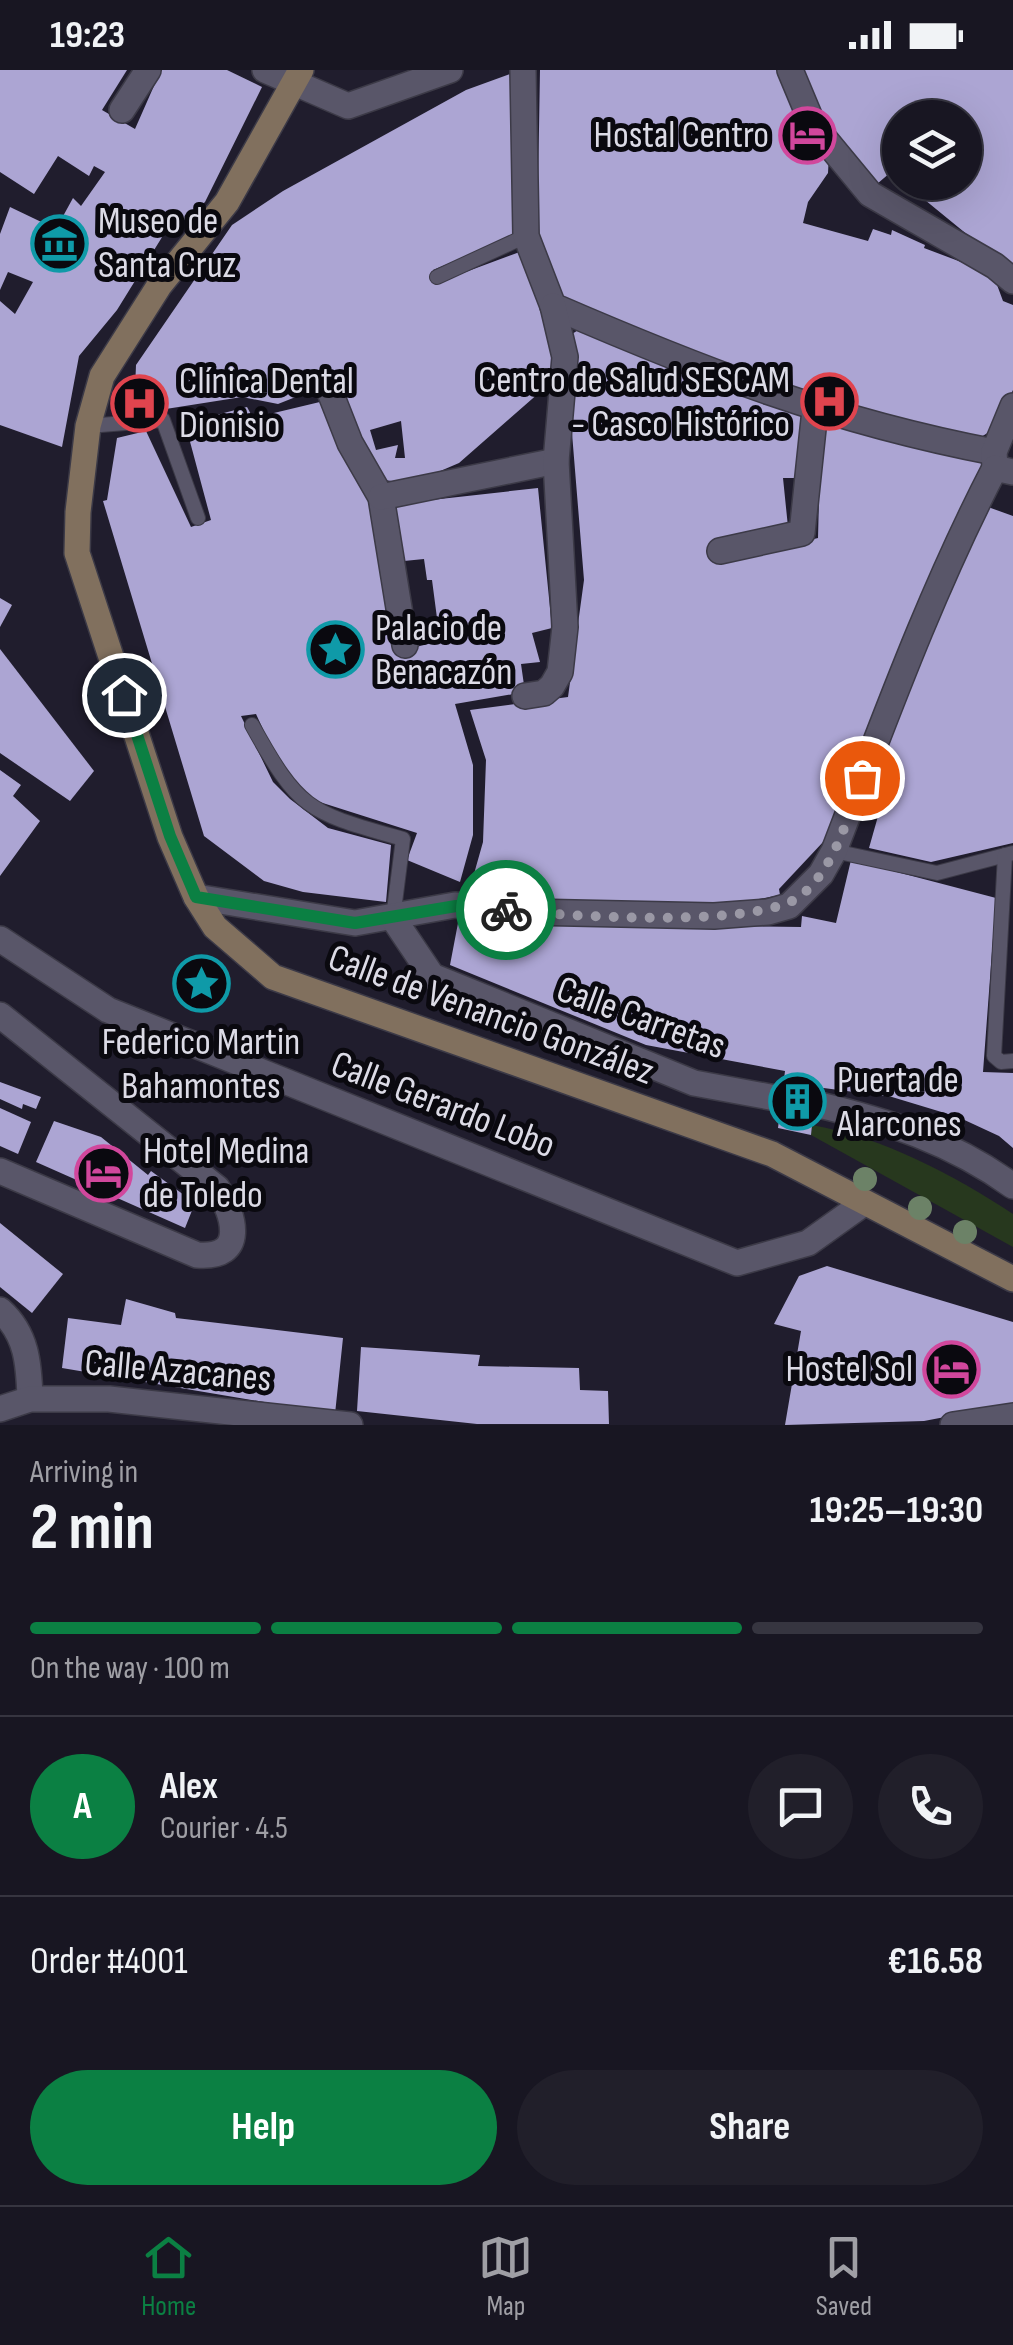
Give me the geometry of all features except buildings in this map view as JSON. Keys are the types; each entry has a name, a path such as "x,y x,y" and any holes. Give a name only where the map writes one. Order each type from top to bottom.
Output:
{"street":[{"path":"122,110 148,70"},
{"path":"265,70 298,77 348,106 450,70"},
{"path":"523,70 526,236 553,306 565,357 556,461 565,627 560,672 544,693 525,696"},
{"path":"790,70 813,125 870,194 995,266 1013,282"},
{"name":"Calle de Venancio González","path":"298,77 227,202 119,344 102,376 88,426 77,553 170,836 196,897 240,953 273,977 772,1154 1013,1278"},
{"path":"553,306 699,369 815,410 1001,464"},
{"path":"330,392 350,443 381,497 405,644"},
{"path":"196,897 355,923 456,906 528,912 714,916 768,912 788,906 804,893 834,851 918,632 977,502 1001,464 1013,406"},
{"path":"720,551 802,533 815,410"},
{"path":"381,497 556,461"},
{"name":"Calle Carretas","path":"393,918 432,976 694,1083 781,1099"},
{"name":"Calle Gerardo Lobo","path":"0,939 108,1010 737,1263 808,1243 864,1203"},
{"path":"0,1015 217,1188 234,1214 234,1234 229,1244 209,1256 197,1254 0,1171"},
{"path":"814,1104 868,1116 968,1154 1013,1186"},
{"path":"0,1310 14,1323 25,1349 30,1399"},
{"name":"Calle Azacanes","path":"0,1409 30,1399 109,1399 350,1425"},
{"path":"953,1425 1013,1416"}],"lane":[{"path":"437,277 526,236"},
{"path":"88,426 163,420 198,518"},
{"path":"252,726 286,786 314,810 403,839 393,918"},
{"path":"834,851 937,874 1009,854 994,1056 1001,1062 1013,1061"}],"green space":[{"path":"812,1125 891,1148 990,1199 1013,1214 1013,1247 811,1135"}],"way so far":[{"path":"506,910 714,916 768,912 788,906 821,874 862,778"}],"place":[{"name":"Hostal Centro","path":"808,135"},
{"name":"Museo de Santa Cruz","path":"59,243"},
{"name":"Centro de Salud SESCAM - Casco Histórico","path":"829,402"},
{"name":"Clínica Dental Dionisio","path":"140,403"},
{"name":"Palacio de Benacazón","path":"336,650"},
{"name":"Federico Martin Bahamontes","path":"201,984"},
{"name":"Puerta de Alarcones","path":"798,1102"},
{"name":"Hotel Medina de Toledo","path":"104,1173"},
{"name":"Hostel Sol","path":"952,1369"}],"route":[{"path":"124,695 170,836 196,897 355,923 456,906 506,910"}]}
